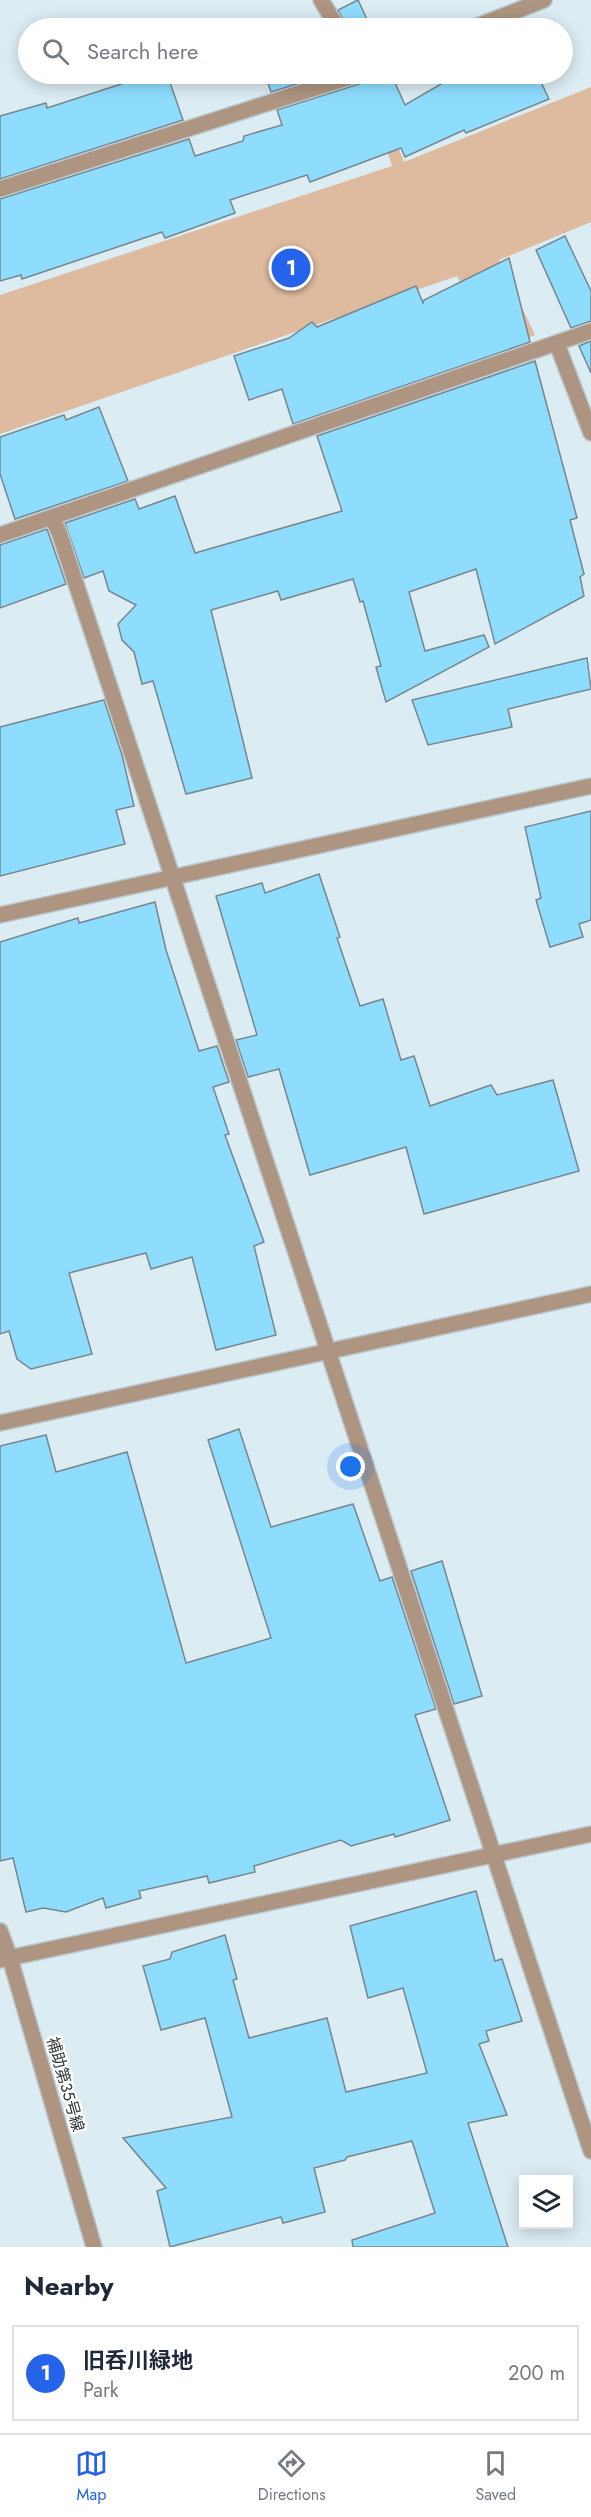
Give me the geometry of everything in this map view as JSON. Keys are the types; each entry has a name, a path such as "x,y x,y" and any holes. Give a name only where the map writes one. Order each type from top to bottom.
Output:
{"street":[{"path":"321,0 332,18"},
{"path":"498,18 544,0"},
{"path":"0,189 328,84"},
{"path":"0,535 557,344 591,330"},
{"path":"557,344 591,433"},
{"path":"52,518 59,532 329,1353 350,1438 494,1855 591,2151"},
{"path":"0,915 591,786"},
{"path":"0,1424 271,1371 329,1353 591,1294"},
{"path":"5,1959 591,1834"},
{"name":"補助第35号線","path":"0,1931 5,1959 94,2247"}],"shaded area":[{"path":"591,87 591,222 499,260 535,335 496,350 457,276 0,434 0,295 392,166 372,103 379,100 404,162"}],"building":[{"path":"358,0 366,18 342,18 338,10"},
{"path":"121,84 170,84 183,120 0,179 0,116 46,103 47,108"},
{"path":"268,84 297,84 271,92"},
{"path":"359,84 396,84 405,105 441,84 542,84 549,99 466,133 464,130 405,157 401,148 310,182 307,175 230,200 235,213 165,238 162,232 22,279 21,275 0,281 0,199 189,139 195,156 243,141 244,136 282,125 277,110"},
{"path":"565,236 591,291 591,321 571,328 536,250"},
{"path":"509,258 530,342 293,424 282,389 249,400 234,356 289,338 312,322 317,327 416,286 423,303 424,300"},
{"path":"591,341 591,373 579,346"},
{"path":"535,361 577,518 570,520 584,574 580,577 584,596 495,644 476,569 409,592 425,651 484,635 489,647 386,702 376,667 381,666 363,601 360,602 353,579 281,600 278,591 211,610 252,778 186,794 153,681 142,684 134,652 122,640 118,624 136,605 109,591 103,571 84,578 65,523 135,499 139,509 175,496 195,553 342,511 317,436"},
{"path":"99,407 128,481 15,519 0,474 0,437 64,415 66,420"},
{"path":"47,529 66,584 0,608 0,545"},
{"path":"587,658 591,689 508,709 512,727 428,745 412,700"},
{"path":"104,700 122,755 134,806 116,810 125,844 0,876 0,727"},
{"path":"591,811 591,920 579,924 583,937 550,947 536,900 541,898 525,827"},
{"path":"319,874 360,1006 383,999 401,1060 414,1056 430,1106 491,1085 497,1095 553,1080 579,1171 424,1214 406,1147 310,1175 279,1069 248,1077 236,1040 257,1035 216,896 262,883 265,893"},
{"path":"155,902 166,950 199,1051 217,1046 229,1082 213,1087 229,1134 225,1135 264,1242 254,1246 276,1335 216,1350 192,1257 151,1269 146,1253 69,1273 92,1354 31,1369 17,1359 9,1331 0,1334 0,942 78,918 79,923"},
{"path":"239,1429 271,1527 353,1504 380,1581 392,1577 436,1709 415,1715 450,1820 395,1837 394,1834 351,1846 341,1840 254,1866 255,1872 209,1883 207,1876 139,1891 141,1898 106,1908 103,1898 66,1912 43,1908 26,1912 13,1858 0,1861 0,1446 46,1435 56,1472 127,1452 186,1663 271,1638 208,1440"},
{"path":"442,1561 482,1696 454,1704 411,1571"},
{"path":"476,1891 495,1961 502,1959 522,2021 486,2031 489,2041 479,2044 507,2115 468,2123 508,2247 353,2247 352,2240 435,2213 412,2141 347,2157 345,2160 314,2168 325,2212 283,2223 281,2217 170,2247 157,2191 166,2188 123,2138 232,2117 205,2018 161,2030 143,1966 170,1959 172,1952 225,1935 237,1979 233,1980 249,2038 327,2018 346,2092 427,2073 403,1988 368,1998 350,1926"}],"place":[{"name":"旧呑川緑地","path":"291,268"}]}
